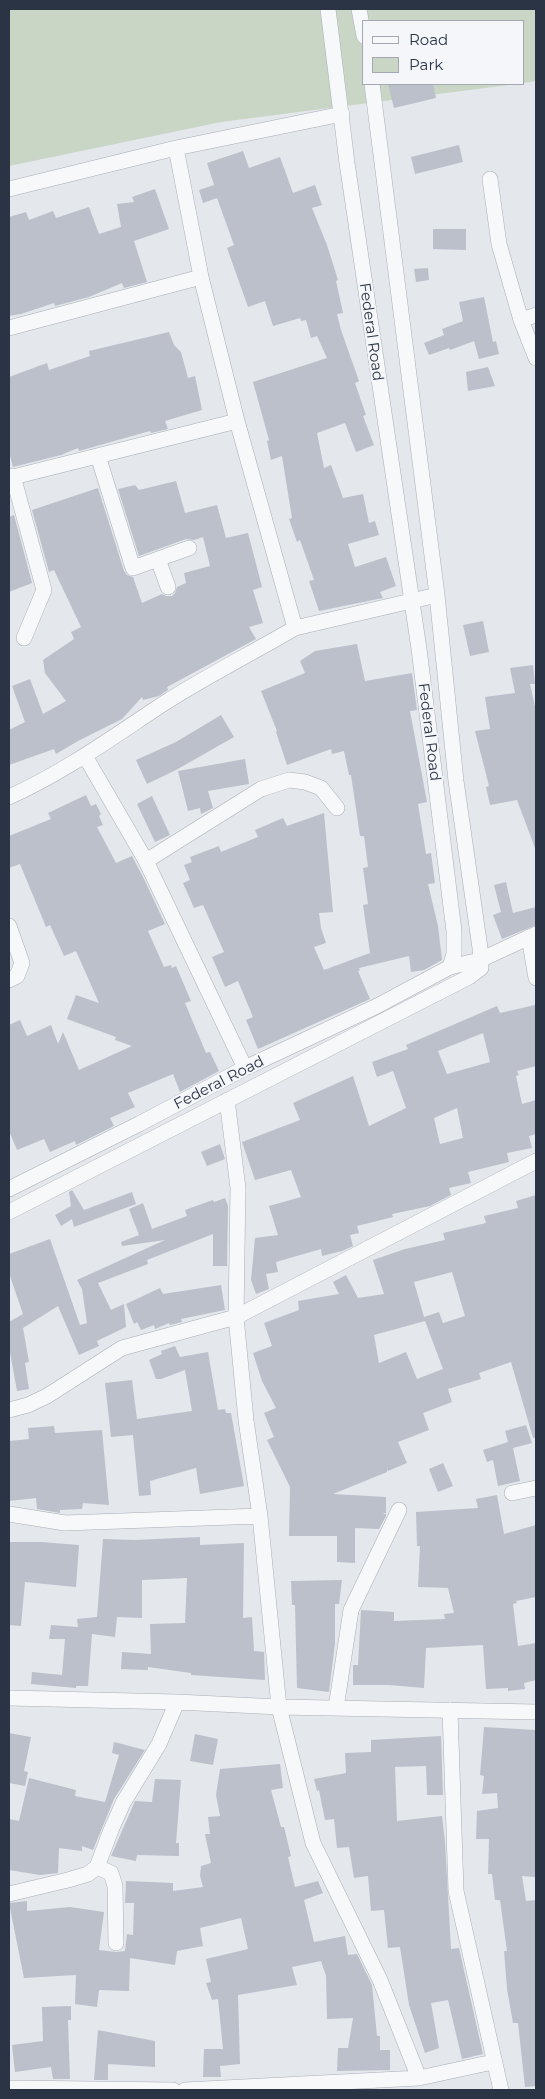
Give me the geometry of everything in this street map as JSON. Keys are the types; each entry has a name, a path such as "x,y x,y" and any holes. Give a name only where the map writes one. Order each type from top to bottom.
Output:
{"street":[{"name":"Federal Road","path":"9,1189 245,1068 377,1006 450,967 454,954 454,931 411,600 382,407 328,9"},
{"path":"359,9 362,25"},
{"name":"Federal Road","path":"9,1212 469,977 481,968 480,948 456,781 437,595 372,85"},
{"path":"9,189 176,148 342,114"},
{"path":"176,148 201,277 238,421 295,628"},
{"path":"490,179 499,244 522,320 536,358"},
{"path":"9,328 201,277"},
{"path":"522,320 536,315"},
{"path":"24,638 44,590 11,477 238,421"},
{"path":"98,456 133,568 189,548"},
{"path":"158,559 168,587"},
{"path":"9,797 36,785 85,756 167,701 295,628 437,595"},
{"path":"85,756 146,862 245,1068"},
{"path":"146,862 261,789 289,780 305,782 321,788 337,808"},
{"path":"9,926 22,963 17,976 9,980"},
{"path":"450,967 480,960 533,936 536,978"},
{"path":"227,1100 238,1188 236,1317 246,1420 260,1516 279,1707 314,1842 380,1980 419,2078"},
{"path":"9,1410 28,1406 47,1396 122,1348 236,1317 536,1162"},
{"path":"512,1493 536,1488"},
{"path":"336,1708 351,1610 399,1510"},
{"path":"9,1514 65,1523 260,1516"},
{"path":"9,1698 177,1702 279,1707 536,1712"},
{"path":"9,1894 88,1874 98,1867 120,1810 160,1744 177,1702"},
{"path":"450,1710 456,1891 493,2062 501,2090"},
{"path":"98,1867 111,1873 115,1886 116,1943"},
{"path":"185,2090 419,2078 493,2062"},
{"path":"9,2088 173,2090"}],"green space":[{"path":"9,9 536,9 536,81 525,83 525,20 362,20 362,85 508,85 221,122 9,166"}],"building":[{"path":"388,85 433,85 436,98 394,108"},
{"path":"459,145 463,162 415,174 411,157"},
{"path":"243,151 249,168 280,157 293,193 315,185 322,205 312,208 327,245 338,280 336,281 343,313 337,314 359,381 355,383 366,415 363,416 374,445 356,452 345,423 317,433 324,468 331,465 343,498 363,494 369,523 375,521 379,535 348,544 355,567 386,557 396,586 380,592 383,598 319,611 309,581 314,580 300,540 297,542 289,519 292,518 282,456 271,460 267,441 269,440 253,382 327,358 317,336 311,338 306,320 301,321 300,318 273,326 265,301 248,307 227,248 234,245 217,198 203,203 199,190 214,185 207,163"},
{"path":"155,189 169,229 134,241 147,282 124,288 122,283 89,297 55,306 54,303 9,316 9,217 26,212 29,220 53,211 56,218 89,207 99,234 121,227 117,204 134,202 132,197"},
{"path":"433,229 466,229 466,250 433,249"},
{"path":"428,268 429,280 416,282 414,269"},
{"path":"484,297 493,342 496,341 499,354 479,359 474,341 429,355 424,343 444,335 442,329 463,321 459,302"},
{"path":"169,332 174,345 181,352 188,378 195,376 202,410 165,421 168,429 151,433 150,431 79,451 78,448 61,455 13,467 9,452 9,377 47,363 49,370 90,356 89,351"},
{"path":"488,367 495,386 468,391 466,372"},
{"path":"176,481 185,513 217,505 226,538 248,533 262,587 253,590 263,623 249,627 256,639 167,687 168,690 159,696 143,700 142,697 122,719 56,754 54,749 9,765 9,730 25,722 12,686 30,679 43,714 66,701 45,673 43,660 74,639 71,632 81,627 54,570 49,572 32,510 98,488 124,571 127,575 133,577 142,603 162,594 172,596 177,587 186,583 184,573 210,566 203,537 194,540 186,539 139,556 118,489 135,485 139,490"},
{"path":"14,515 32,583 9,592 9,517"},
{"path":"483,621 489,652 470,656 463,625"},
{"path":"357,644 365,681 412,673 417,710 410,711 427,802 418,804 426,854 431,853 435,883 428,884 438,926 442,960 424,970 411,972 409,956 359,968 360,970 358,971 370,999 258,1049 246,1020 253,1017 238,981 225,987 212,957 224,952 203,905 194,908 183,883 190,880 184,865 192,862 190,857 219,846 221,852 258,837 255,830 283,818 287,826 324,813 333,912 319,913 326,943 314,947 324,970 370,953 363,905 368,904 363,868 368,867 364,836 360,836 351,775 349,775 344,751 332,754 331,749 287,765 277,731 261,691 305,673 300,661 315,651"},
{"path":"533,665 535,684 530,684 536,711 535,848 517,800 490,805 486,787 489,786 475,731 490,729 485,697 515,693 510,668"},
{"path":"221,715 234,737 147,784 136,760 176,742"},
{"path":"245,759 249,784 208,791 213,808 201,814 200,808 188,811 178,771"},
{"path":"86,795 91,806 96,804 101,814 99,816 103,825 97,827 116,863 132,856 145,881 165,924 148,931 164,967 171,965 172,968 176,966 191,1001 185,1003 206,1053 210,1052 219,1071 180,1092 173,1074 128,1093 135,1107 110,1118 114,1126 76,1145 75,1141 50,1152 44,1139 17,1150 9,1131 9,1025 20,1020 27,1036 51,1025 58,1044 63,1032 79,1070 132,1046 115,1040 116,1037 67,1019 76,995 99,1003 76,951 64,956 50,925 46,927 20,864 9,868 9,836 51,819 48,813"},
{"path":"152,796 170,835 155,842 137,804"},
{"path":"506,882 513,913 536,907 536,925 502,939 493,915 501,912 494,885"},
{"path":"535,1005 536,1066 517,1071 519,1075 516,1076 522,1104 536,1100 536,1134 529,1136 532,1148 507,1153 509,1162 468,1172 471,1183 449,1188 451,1195 430,1206 392,1214 393,1217 357,1226 359,1233 350,1235 353,1246 342,1251 322,1256 321,1249 276,1262 278,1272 266,1274 269,1289 256,1294 251,1280 255,1238 278,1235 269,1206 301,1197 291,1170 255,1180 242,1142 300,1120 293,1103 353,1076 369,1126 406,1108 393,1071 377,1077 372,1062 408,1049 406,1045 497,1006 500,1013","holes":["483,1033 490,1062 447,1074 438,1051","457,1108 463,1138 440,1144 434,1118"]},
{"path":"220,1144 225,1159 207,1166 201,1152"},
{"path":"72,1190 84,1210 132,1192 136,1204 74,1227 72,1219 61,1226 55,1215 71,1206 69,1192"},
{"path":"536,1195 536,1438 533,1438 511,1362 479,1373 481,1379 448,1389 452,1402 423,1413 429,1430 398,1442 407,1463 388,1471 387,1469 387,1472 333,1494 386,1497 386,1513 382,1514 386,1514 386,1516 379,1529 355,1528 355,1563 337,1562 337,1536 289,1536 290,1487 267,1440 274,1437 264,1413 276,1408 262,1381 253,1353 272,1346 264,1323 299,1310 298,1301 339,1294 333,1282 346,1275 358,1298 384,1294 373,1260 405,1249 445,1240 443,1233 486,1223 484,1216 518,1208 516,1201","holes":["452,1272 465,1316 443,1323 439,1312 424,1317 414,1282","425,1321 443,1369 417,1379 406,1352 379,1363 374,1335"]},
{"path":"225,1198 228,1206 227,1266 213,1266 213,1234 147,1260 148,1264 98,1283 111,1310 124,1304 126,1327 97,1341 99,1346 79,1355 58,1306 23,1328 29,1362 25,1363 29,1389 17,1391 9,1347 9,1322 23,1314 9,1273 9,1254 50,1239 80,1325 87,1323 82,1289 77,1280 165,1240 122,1246 121,1242 139,1235 129,1209 143,1203 152,1229 187,1216 185,1210 213,1200 214,1202"},
{"path":"221,1285 225,1310 181,1319 182,1322 170,1325 169,1323 155,1329 154,1325 141,1330 137,1322 134,1324 126,1304 160,1288 163,1294"},
{"path":"175,1346 180,1357 208,1352 218,1410 225,1409 226,1413 231,1413 244,1486 200,1494 196,1468 150,1481 151,1495 139,1496 133,1435 111,1437 105,1383 132,1380 137,1419 192,1411 185,1370 156,1379 149,1360 162,1354 161,1351"},
{"path":"526,1425 532,1443 513,1448 520,1481 498,1486 493,1460 487,1462 483,1450 508,1442 505,1431"},
{"path":"54,1426 55,1433 102,1430 109,1505 83,1503 82,1509 60,1510 60,1513 37,1509 36,1498 9,1501 9,1441 29,1439 28,1428"},
{"path":"443,1463 453,1486 438,1492 429,1469"},
{"path":"497,1495 504,1534 536,1525 536,1597 516,1601 517,1603 513,1604 518,1646 536,1643 536,1680 524,1683 525,1689 508,1691 508,1688 486,1689 483,1645 426,1648 424,1688 389,1685 353,1685 353,1665 358,1665 361,1610 394,1612 394,1621 445,1619 444,1614 454,1613 448,1588 418,1587 420,1546 417,1546 416,1512 478,1508 476,1499"},
{"path":"200,1537 200,1545 244,1543 243,1618 252,1617 254,1651 264,1652 265,1680 191,1675 191,1673 148,1667 148,1670 121,1669 122,1652 151,1654 150,1624 185,1623 187,1578 142,1580 142,1618 117,1617 115,1637 92,1634 88,1686 76,1686 76,1688 31,1684 32,1672 62,1675 65,1639 49,1639 51,1625 78,1627 77,1619 97,1617 103,1539 134,1540"},
{"path":"9,1542 79,1545 76,1587 25,1582 21,1626 9,1625"},
{"path":"342,1580 339,1604 335,1604 335,1643 329,1692 297,1688 295,1605 292,1605 291,1581"},
{"path":"484,1727 536,1730 536,1877 522,1876 526,1901 536,1900 536,2086 525,2087 518,2023 513,2023 507,1989 504,1951 507,1951 500,1900 495,1900 492,1874 488,1874 489,1839 476,1839 477,1811 498,1808 497,1793 482,1794 484,1776 480,1775"},
{"path":"9,1733 31,1737 24,1771 28,1772 25,1786 9,1783"},
{"path":"195,1734 218,1739 213,1765 190,1761"},
{"path":"441,1736 443,1795 427,1795 426,1766 395,1767 397,1821 442,1816 451,1949 459,1948 483,2054 462,2059 448,2000 431,2003 439,2048 425,2053 409,2005 400,1947 388,1948 384,1910 371,1911 368,1876 354,1878 349,1847 337,1848 334,1819 325,1820 319,1790 317,1791 314,1779 346,1773 345,1753 371,1752 371,1740"},
{"path":"114,1742 145,1750 114,1799 93,1850 82,1846 82,1851 59,1848 58,1873 40,1875 9,1870 9,1819 19,1821 29,1778 76,1790 75,1796 105,1802 119,1755 112,1753"},
{"path":"280,1764 283,1788 271,1790 281,1827 284,1827 291,1856 288,1857 295,1887 318,1881 323,1893 304,1900 314,1942 345,1936 348,1955 357,1954 372,1985 377,2036 380,2036 380,2050 390,2050 390,2070 337,2071 338,2048 348,2048 353,2018 327,2019 326,1976 321,1961 292,1967 297,1985 238,1995 240,2064 220,2066 221,2077 203,2077 204,2049 223,2049 218,1999 212,2000 206,1983 211,1982 206,1959 248,1949 241,1918 200,1928 203,1946 177,1951 175,1965 130,1958 129,1991 99,1990 97,2007 75,2004 76,1975 24,1978 9,1903 27,1901 27,1911 70,1907 104,1912 99,1950 125,1951 127,1934 133,1935 134,1903 125,1903 126,1881 173,1883 173,1891 203,1887 200,1876 201,1866 211,1863 205,1834 210,1834 208,1817 220,1816 216,1795 220,1769"},
{"path":"155,1779 181,1780 176,1843 179,1843 179,1856 137,1855 136,1861 111,1856 135,1801 152,1802"},
{"path":"71,2006 71,2020 68,2020 70,2079 53,2079 51,2067 15,2072 12,2045 43,2041 42,2007"},
{"path":"98,2030 155,2041 155,2067 108,2064 108,2080 94,2080"}]}
